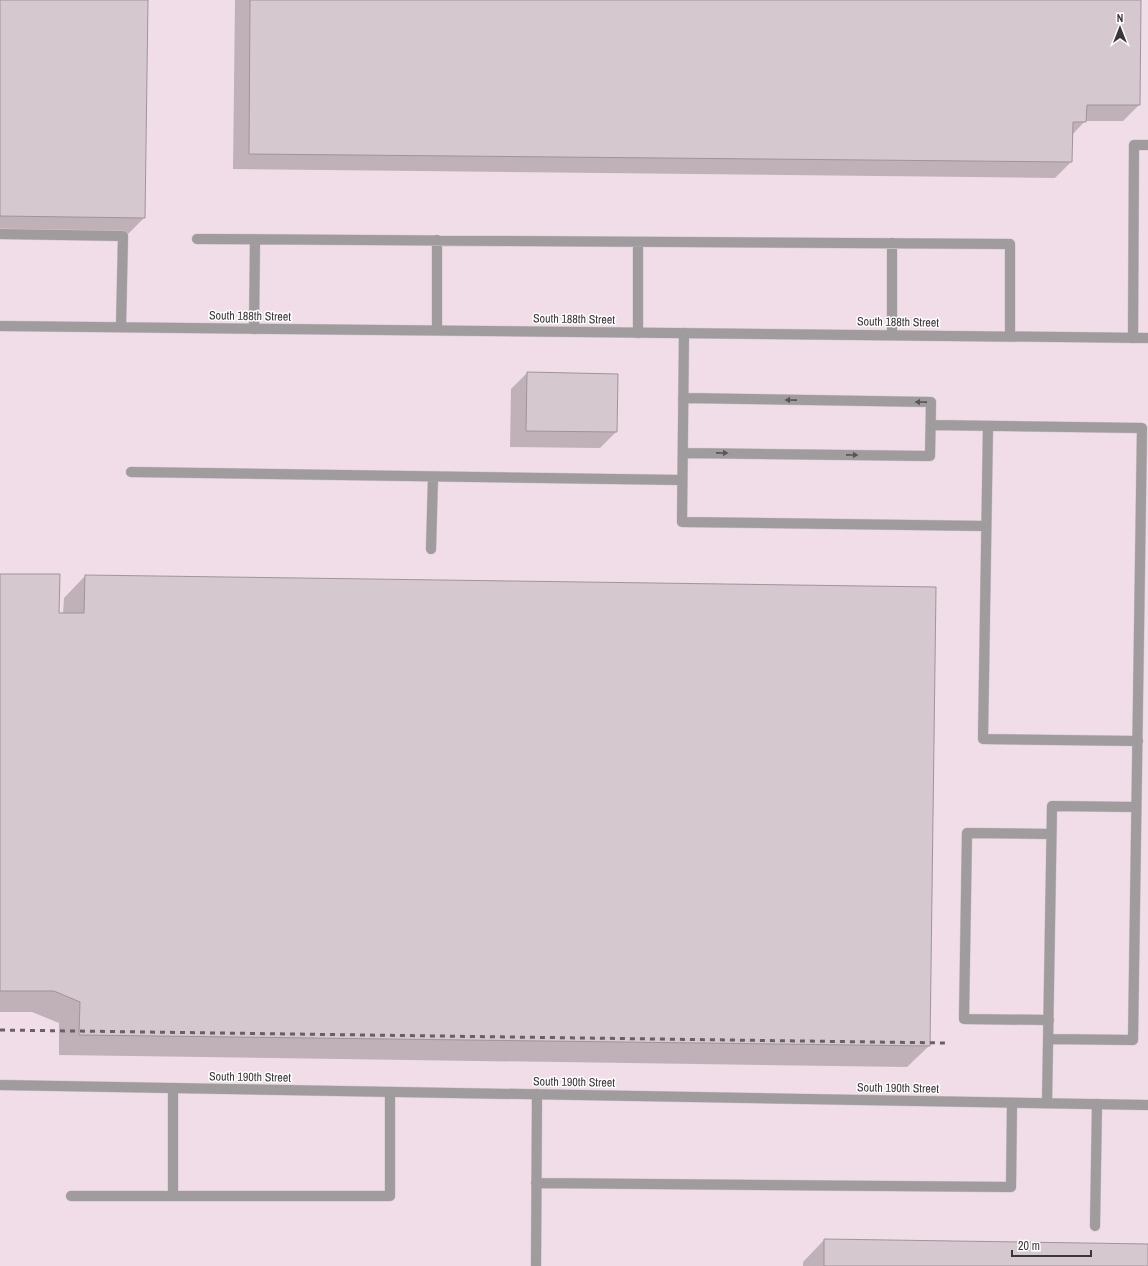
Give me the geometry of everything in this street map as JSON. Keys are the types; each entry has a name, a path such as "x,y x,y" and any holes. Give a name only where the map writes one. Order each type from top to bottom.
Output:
{"street":[{"path":"1134,338 1134,145 1148,145"},
{"path":"0,234 123,236 121,327"},
{"path":"197,239 1010,244 1010,336"},
{"path":"254,329 255,240"},
{"path":"437,240 437,330"},
{"path":"638,242 638,332"},
{"path":"892,243 892,335"},
{"name":"South 188th Street","path":"0,326 1148,338"},
{"path":"684,333 682,522 986,526"},
{"path":"682,453 930,456 931,425 931,402 683,398"},
{"path":"931,425 1142,428 1133,1040 1048,1039"},
{"path":"988,426 983,739 1138,742"},
{"path":"131,472 682,480"},
{"path":"431,549 433,477"},
{"path":"1047,1103 1052,806 1136,807"},
{"path":"1048,1020 964,1019 966,880 967,833 1051,834"},
{"name":"South 190th Street","path":"0,1085 1148,1105"},
{"path":"173,1088 173,1196"},
{"path":"71,1196 390,1196 390,1092"},
{"path":"536,1266 537,1094"},
{"path":"536,1184 1011,1188 1012,1103"},
{"path":"1095,1226 1097,1104"}],"shaded area":[{"path":"0,0 1148,0 1148,1266 0,1266"}],"building":[{"path":"0,0 148,0 145,218 0,216"},
{"path":"250,0 1141,0 1140,105 1087,105 1086,122 1073,122 1072,162 249,154"},
{"path":"527,372 618,374 617,432 526,431"},
{"path":"0,574 60,574 59,613 84,613 85,575 936,587 930,1046 79,1035 80,1002 54,991 0,991"},
{"path":"824,1239 1148,1244 1148,1266 824,1266"}],"railway":[{"path":"0,1030 948,1043"}]}
